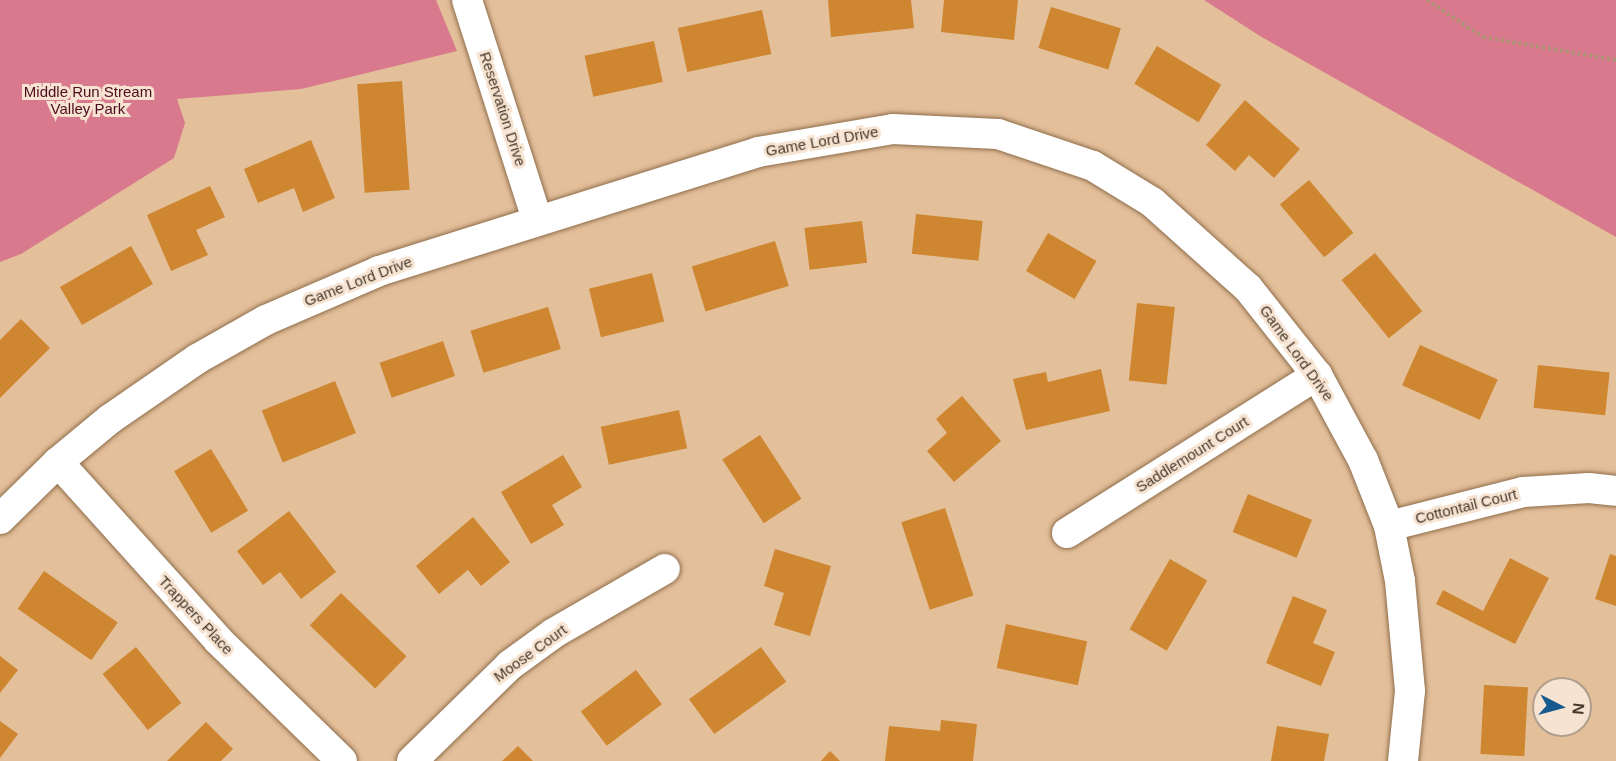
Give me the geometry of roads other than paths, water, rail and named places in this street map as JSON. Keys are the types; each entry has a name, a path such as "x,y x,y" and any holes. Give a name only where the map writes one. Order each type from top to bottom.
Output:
{"street":[{"name":"Reservation Drive","path":"467,0 537,219"},
{"name":"Game Lord Drive","path":"0,519 58,462 138,398 267,320 379,271 537,219 758,152 818,139 893,129 998,134 1093,166 1152,202 1248,288 1317,375 1363,460 1389,526 1400,581 1410,691 1403,761"},
{"name":"Saddlemount Court","path":"1067,533 1317,375"},
{"name":"Trappers Place","path":"58,462 218,640 342,761"},
{"name":"Cottontail Court","path":"1389,526 1523,492 1589,488 1616,491"},
{"name":"Moose Court","path":"412,761 510,665 554,633 665,569"}],"park label":[{"name":"Middle Run Stream Valley Park","path":"88,100"}]}
